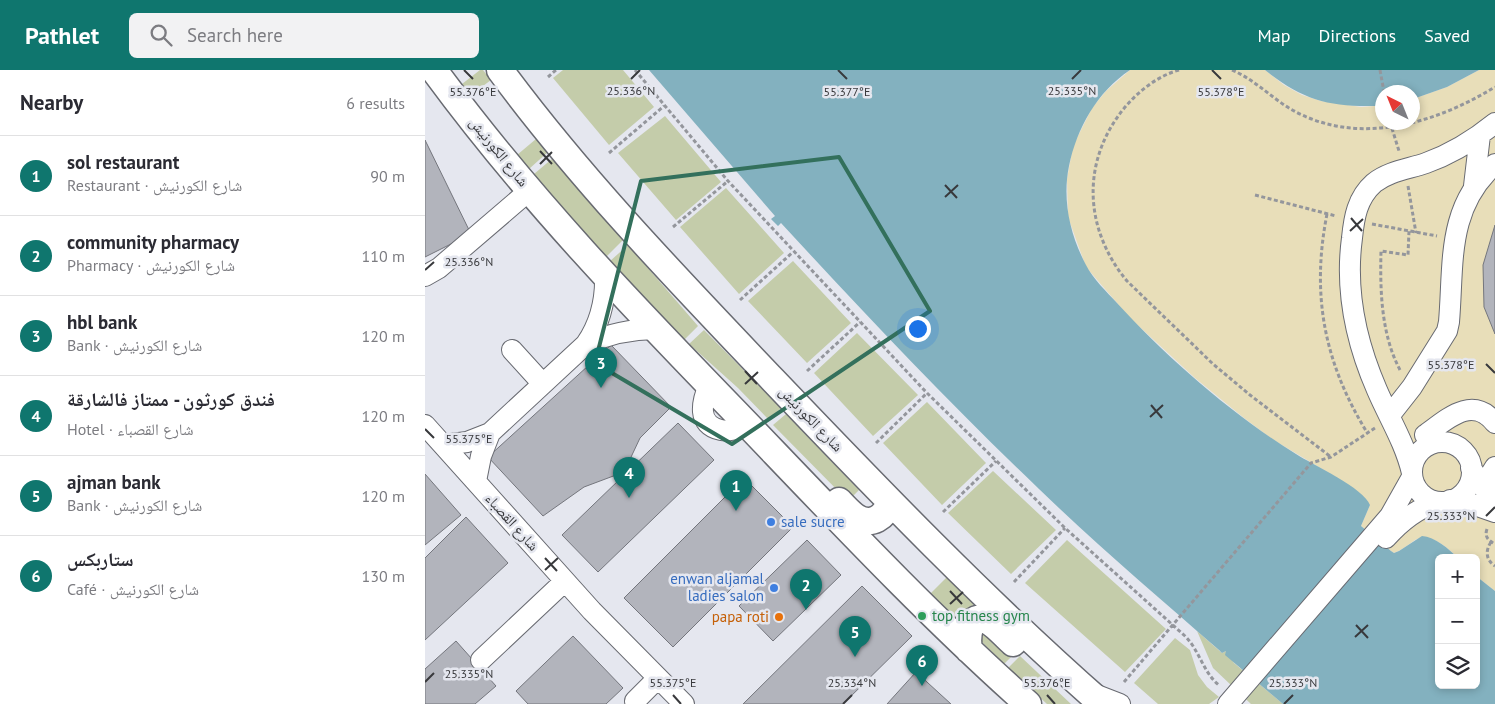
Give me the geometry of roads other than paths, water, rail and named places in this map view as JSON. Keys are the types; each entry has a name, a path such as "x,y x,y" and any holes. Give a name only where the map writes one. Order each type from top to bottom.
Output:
{"main road":[{"name":"شارع الكورنيش","path":"434,70 529,190 655,329 778,457 969,650 1028,704"},
{"name":"شارع الكورنيش","path":"500,70 583,173 652,253 889,502 1096,698"},
{"path":"778,457 799,466 818,479 851,513 861,520 868,522 880,518 885,514 889,502"},
{"path":"969,650 967,639 970,626 979,619 990,622 1027,654 1045,660 1054,660"}],"street":[{"path":"1474,186 1488,129"},
{"path":"1488,129 1444,155 1382,178 1368,189 1356,212 1351,245 1350,270 1355,320 1368,369 1403,443 1418,490 1423,495 1443,501 1472,504 1492,510"},
{"path":"1390,415 1412,387 1442,338 1449,322 1451,263 1455,238 1465,202 1474,186 1495,164"},
{"path":"425,276 439,268 529,190"},
{"path":"443,445 467,442 490,433 586,344 596,328 602,311 605,299 605,274"},
{"path":"586,344 613,333 627,330 655,329"},
{"path":"512,350 542,383"},
{"path":"1235,702 1395,520 1412,475 1413,464 1417,455 1433,443 1434,438 1449,416 1467,410 1485,415 1495,423"},
{"path":"1390,415 1434,438 1461,449 1467,456 1492,510"},
{"name":"شارع القصباء","path":"425,426 565,581 683,704"},
{"path":"476,481 481,456 490,433"},
{"path":"1492,510 1490,475 1495,467"},
{"path":"1395,520 1463,493 1469,484 1471,468"},
{"path":"481,660 565,581"},
{"path":"635,701 657,679"},
{"path":"1096,698 1120,704"}],"water":[{"path":"649,70 1130,70 1108,89 1090,112 1077,138 1069,166 1066,192 1069,217 1080,254 1089,270 1105,290 1157,344 1225,404 1273,439 1337,477 1366,498 1370,505 1361,526 1391,551 1394,553 1399,551 1422,536 1437,541 1454,554 1435,554 1435,689 1480,689 1480,579 1495,591 1495,704 1283,704 1225,655 1226,651 1222,653 1105,551 1039,489 940,391 781,223 778,226 771,219 775,216"},
{"path":"1265,70 1479,70 1447,87 1420,97 1420,85 1375,85 1375,106 1329,103 1303,94 1278,80"}],"place":[{"name":"hbl bank","path":"601,388"},
{"name":"فندق كورثون - ممتاز فالشارقة","path":"629,498"},
{"name":"sol restaurant","path":"736,511"},
{"name":"sale sucre","path":"771,522"},
{"name":"enwan aljamal ladies salon","path":"774,588"},
{"name":"community pharmacy","path":"806,610"},
{"name":"top fitness gym","path":"922,616"},
{"name":"papa roti","path":"779,617"},
{"name":"ajman bank","path":"855,657"},
{"name":"ستاربكس","path":"922,686"}]}
